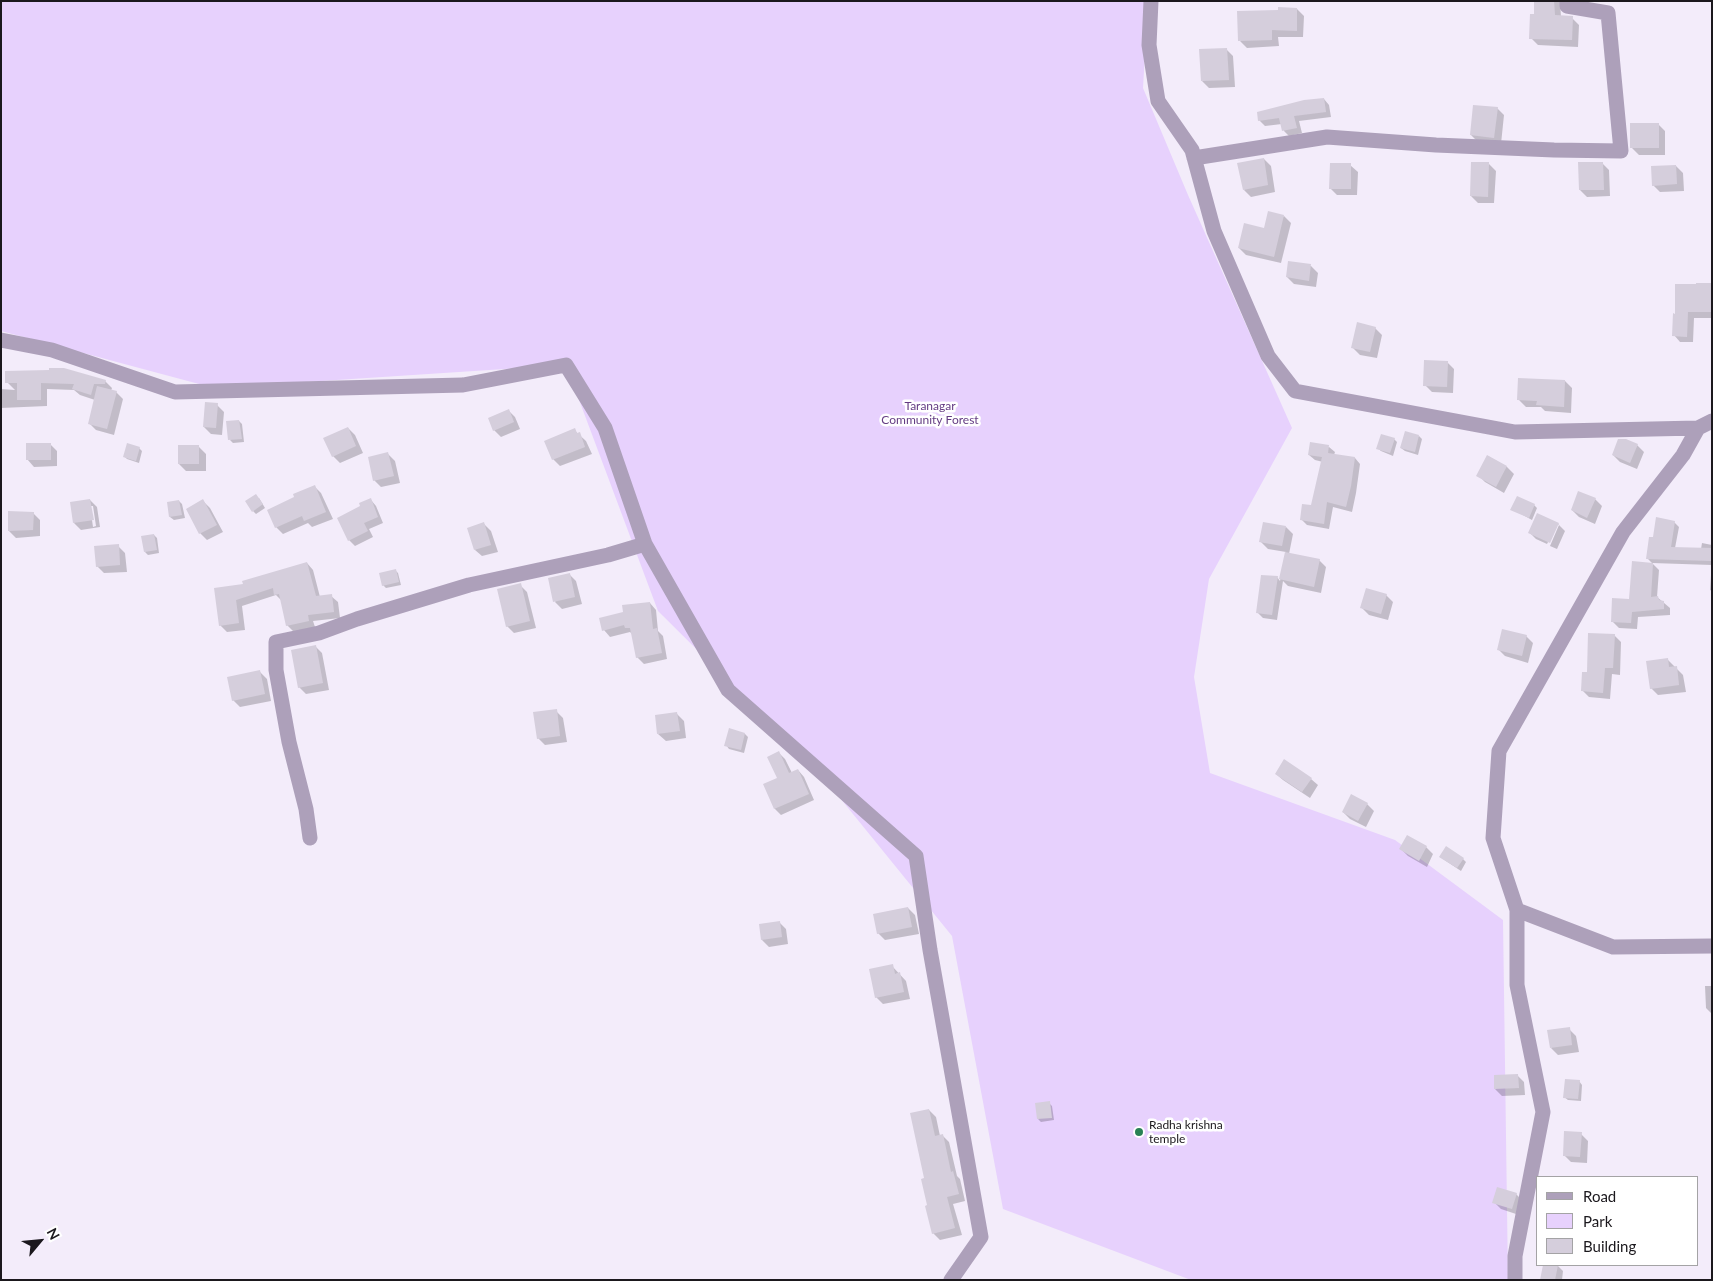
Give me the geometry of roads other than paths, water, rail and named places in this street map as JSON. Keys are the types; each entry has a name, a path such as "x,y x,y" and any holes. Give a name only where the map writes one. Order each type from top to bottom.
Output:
{"street":[{"path":"1151,1 1149,45 1158,101 1192,150 1214,231 1268,356 1295,391 1515,432 1698,428 1712,421"},
{"path":"1194,158 1327,137 1436,145 1554,150 1621,150 1608,13 1567,6 1567,1"},
{"path":"1,340 52,350 174,392 463,385 566,365 605,428 645,544 728,690 916,856 932,960 982,1237 951,1280"},
{"path":"1515,1280 1515,1256 1543,1112 1517,985 1516,910 1493,838 1499,751 1623,532 1683,455 1698,428"},
{"path":"310,838 306,809 288,742 276,670 276,642 319,633 357,619 469,585 608,555 645,544"},
{"path":"1516,910 1613,947 1712,946"}],"place":[{"name":"Radha krishna temple","path":"1139,1132"}],"park label":[{"name":"Taranagar Community Forest","path":"930,413"}]}
